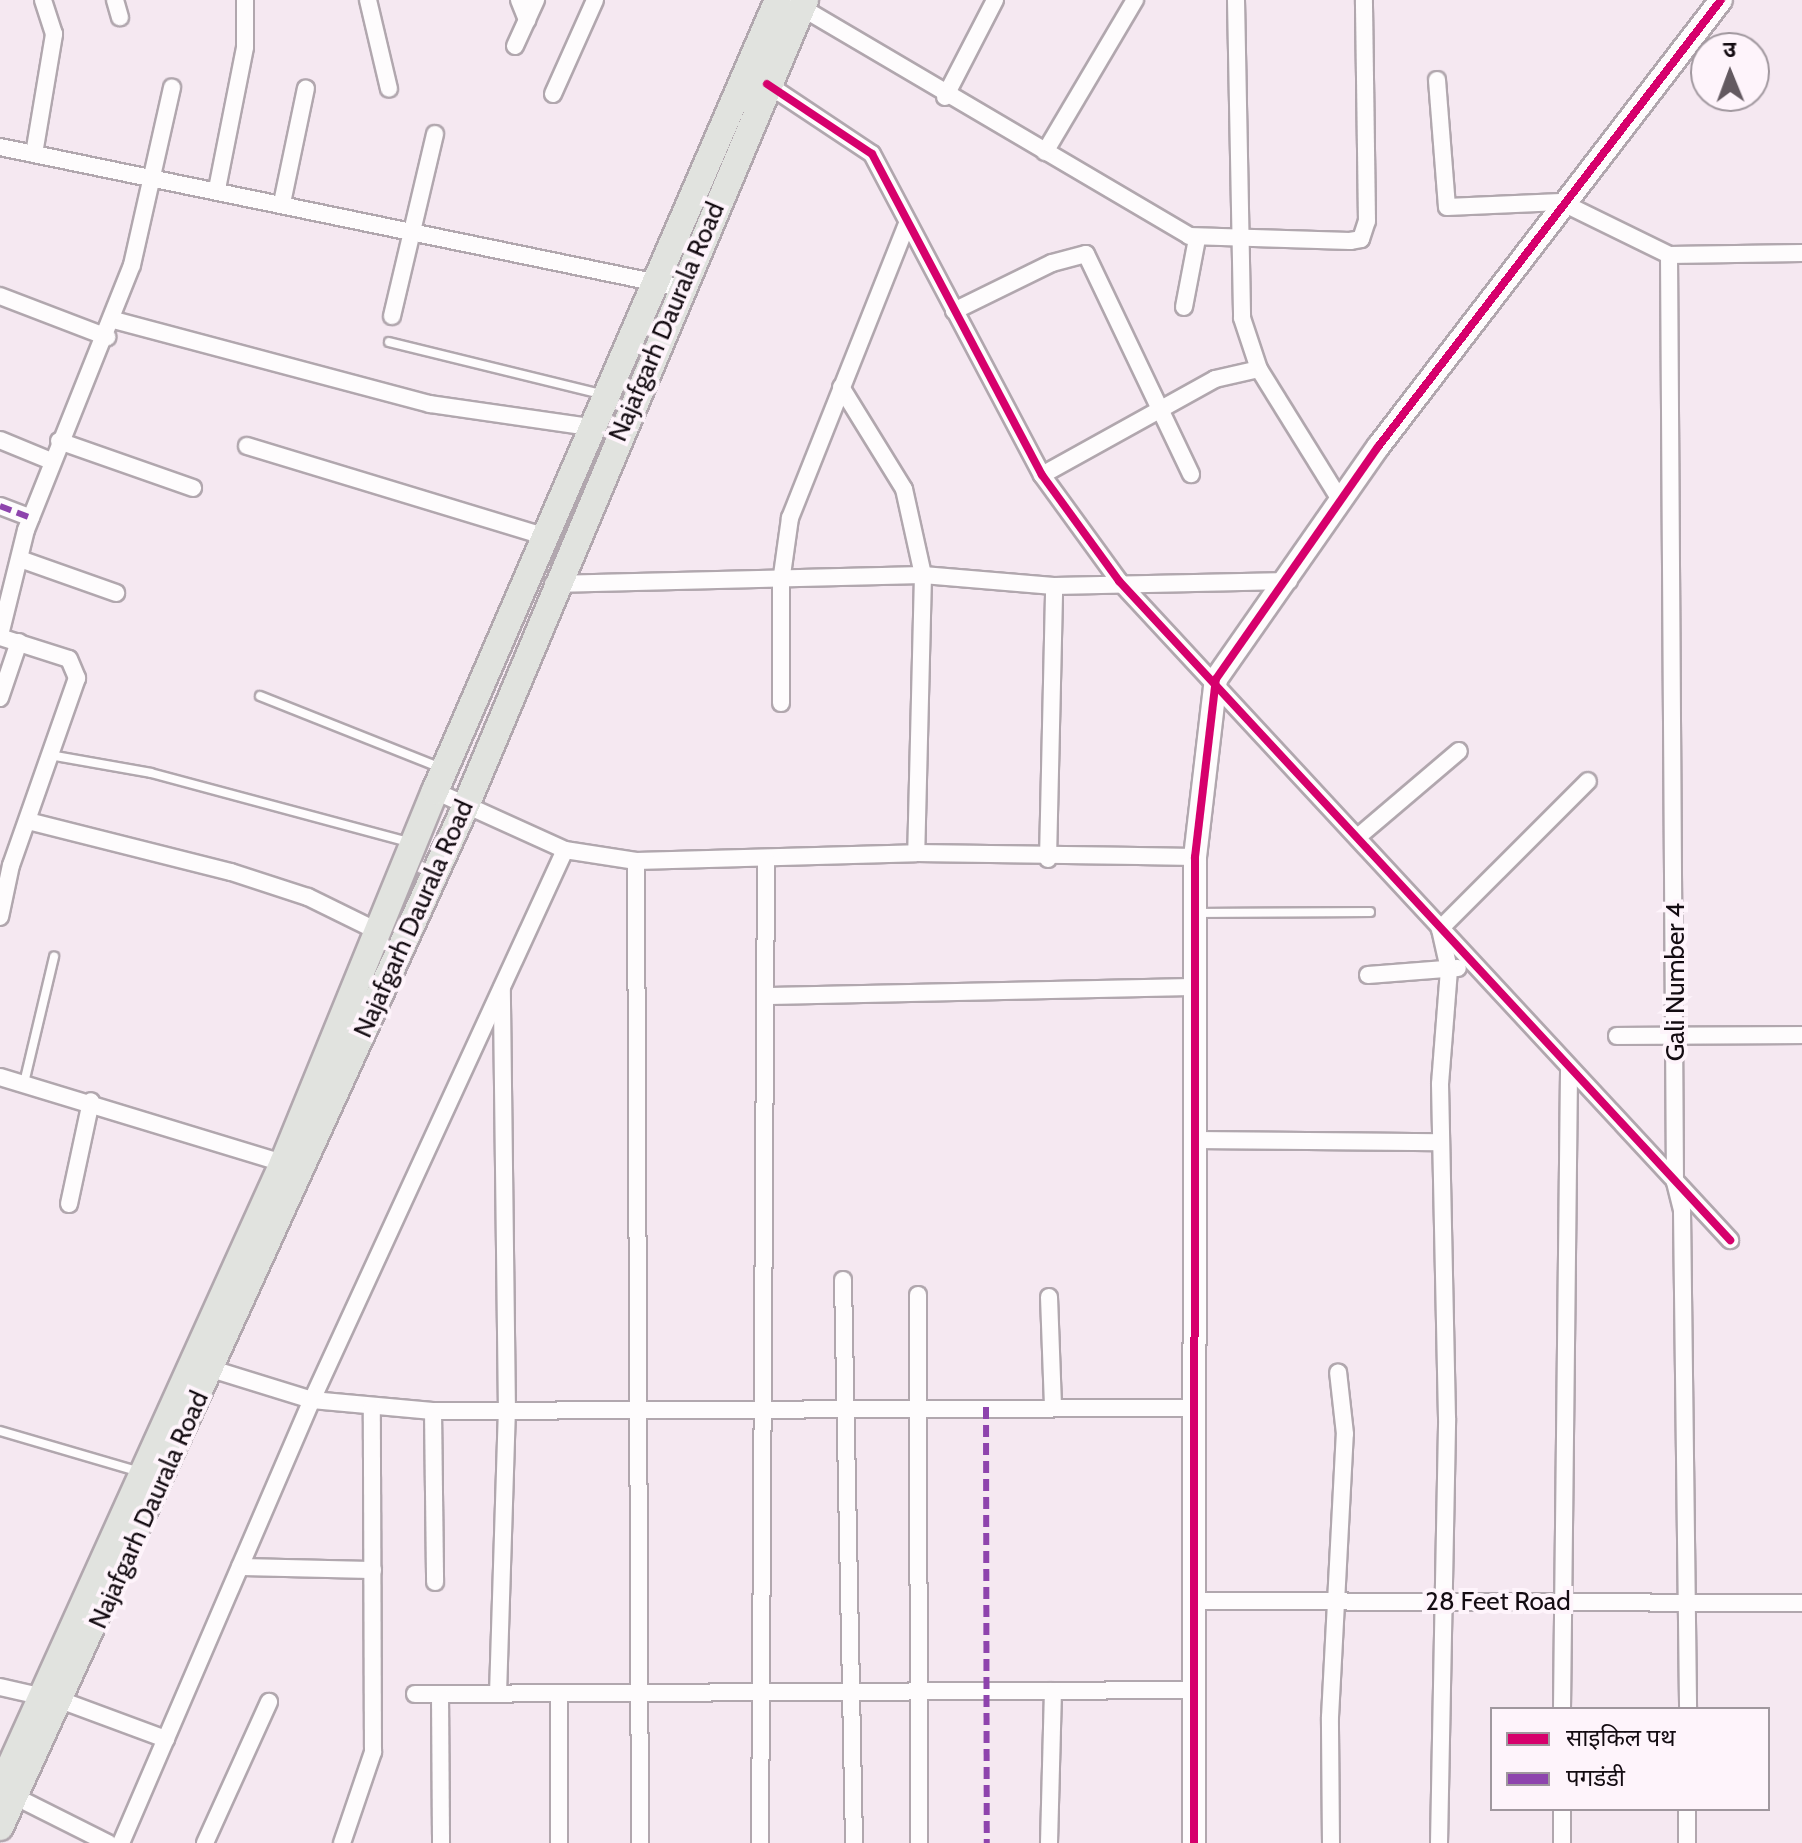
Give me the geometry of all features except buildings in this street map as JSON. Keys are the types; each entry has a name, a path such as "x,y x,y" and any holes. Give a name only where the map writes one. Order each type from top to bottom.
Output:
{"main road":[{"name":"Najafgarh Daurala Road","path":"0,1827 9,1793 54,1699 201,1366 292,1167 464,810 553,584 767,84 794,2"},
{"name":"Najafgarh Daurala Road","path":"292,1167 377,931 590,427 655,283 794,2"},
{"name":"Najafgarh Daurala Road","path":"54,1699 144,1474 201,1366"}],"street":[{"path":"34,154 54,34 43,0"},
{"path":"115,0 120,17"},
{"path":"217,189 245,47 245,0"},
{"path":"368,0 389,89"},
{"path":"519,0 527,20"},
{"path":"515,46 536,0"},
{"path":"553,94 595,0"},
{"path":"945,97 995,0"},
{"path":"1045,152 1135,0"},
{"path":"1236,0 1242,318 1259,369 1341,501"},
{"path":"794,2 945,97 1197,239 1241,236 1350,241 1364,234 1364,0"},
{"path":"1194,1843 1195,857 1216,679 1289,581 1341,501 1561,202 1721,0"},
{"path":"1437,80 1447,207 1561,202 1669,255 1802,253"},
{"path":"767,84 872,154 906,226 1042,475 1119,581 1216,679 1440,929 1730,1240"},
{"path":"0,917 28,821 55,756 77,667 0,636 11,567 59,441 114,320 172,87"},
{"path":"282,203 306,88"},
{"path":"392,316 435,134"},
{"path":"0,147 151,175 682,288"},
{"path":"781,703 781,582 790,518 906,226"},
{"path":"1184,307 1197,239"},
{"path":"954,311 1052,263 1086,254 1191,474"},
{"name":"Gali Number 4","path":"1669,255 1677,1036 1675,1182 1682,1211 1688,1707"},
{"path":"0,296 107,337"},
{"path":"114,320 430,404 590,427"},
{"path":"1042,475 1215,379 1259,369"},
{"path":"841,387 904,489 923,575 916,853"},
{"path":"0,440 51,461"},
{"path":"59,441 193,488"},
{"path":"247,446 544,536"},
{"path":"0,506 31,518"},
{"path":"11,567 116,593"},
{"path":"553,584 781,582 923,575 1054,586 1119,581 1289,581"},
{"path":"1048,859 1054,586"},
{"path":"0,698 19,642"},
{"path":"1359,836 1459,751"},
{"path":"440,781 464,810 565,850 636,861 766,860 916,853 1048,859 1195,857"},
{"path":"1440,929 1588,781"},
{"path":"28,821 244,876 377,931"},
{"path":"121,1843 312,1400 565,850"},
{"path":"760,1843 766,1692 766,860"},
{"path":"636,861 640,1843"},
{"path":"1439,1843 1439,1601 1447,1418 1440,1142 1449,969 1440,929"},
{"path":"1368,975 1474,965"},
{"path":"498,1694 507,1413 502,982"},
{"path":"766,996 1195,987"},
{"path":"1617,1036 1802,1035"},
{"path":"1562,1707 1569,1068"},
{"path":"0,1077 91,1101 292,1167"},
{"path":"69,1204 91,1101"},
{"path":"1195,1140 1440,1142"},
{"path":"1682,1211 1706,1212"},
{"path":"843,1280 848,1409 854,1843"},
{"path":"918,1295 919,1843"},
{"path":"1049,1297 1053,1407"},
{"path":"201,1366 312,1400 433,1411 1194,1408"},
{"path":"1331,1843 1335,1601 1345,1434 1338,1372"},
{"path":"342,1843 368,1785 373,1752 372,1407"},
{"path":"433,1411 435,1582"},
{"path":"240,1567 373,1570"},
{"name":"28 Feet Road","path":"1194,1601 1802,1603"},
{"path":"0,1687 54,1699 166,1739"},
{"path":"415,1694 1194,1690"},
{"path":"1049,1843 1053,1691"},
{"path":"559,1693 559,1843"},
{"path":"440,1694 441,1843"},
{"path":"205,1843 269,1702"},
{"path":"9,1793 108,1843"},
{"path":"1562,1811 1562,1843"},
{"path":"1687,1811 1687,1843"}],"lane":[{"path":"389,342 605,395"},
{"path":"260,696 440,781"},
{"path":"55,756 151,773 413,843"},
{"path":"1195,913 1370,912"},
{"path":"24,1083 54,957"},
{"path":"0,1431 144,1474"}],"marked path":[{"path":"0,506 31,518"},
{"path":"986,1407 987,1843"}],"cycle path":[{"path":"1194,1843 1195,857 1216,679 1378,447 1721,0"},
{"path":"767,84 872,154 1042,475 1119,581 1730,1240"}]}
